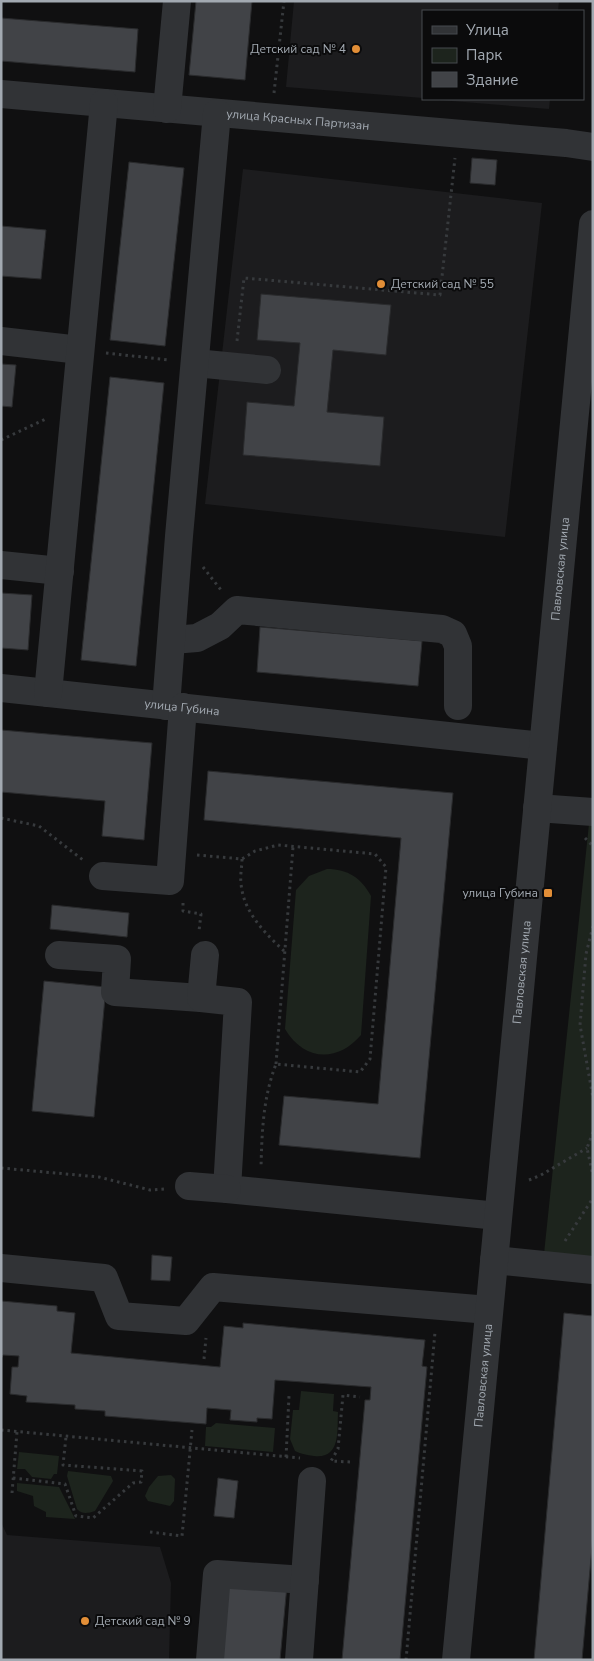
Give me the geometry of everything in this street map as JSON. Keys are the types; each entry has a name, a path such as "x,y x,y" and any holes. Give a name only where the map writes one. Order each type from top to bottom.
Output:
{"street":[{"path":"167,109 177,1"},
{"name":"улица Красных Партизан","path":"1,94 566,142 593,147"},
{"path":"48,693 104,103"},
{"path":"103,876 170,880 175,707 172,640 217,113"},
{"name":"Павловская улица","path":"456,1660 543,746 587,343 593,224"},
{"path":"1,341 80,350"},
{"path":"196,363 267,370"},
{"path":"1,565 60,571"},
{"path":"172,640 198,638 220,626 237,610 442,628 453,634 458,646 458,706"},
{"name":"улица Губина","path":"1,688 543,746"},
{"path":"537,808 593,812"},
{"path":"58,955 117,959 115,992 238,1002 227,1190"},
{"path":"201,998 205,955"},
{"path":"189,1186 498,1216"},
{"path":"494,1260 593,1270"},
{"path":"1,1268 104,1278 119,1316 186,1321 213,1287 489,1310"},
{"path":"300,1660 305,1580 317,1468"},
{"path":"210,1660 217,1574 305,1580"}],"path":[{"path":"272,117 284,1"},
{"path":"234,367 244,278 440,295 456,150"},
{"path":"80,350 196,363"},
{"path":"1,440 76,405"},
{"path":"180,536 237,610"},
{"path":"1,818 38,826 103,876"},
{"path":"204,856 242,859 255,851 278,845 375,854 386,867 370,1059 360,1072 276,1064"},
{"path":"260,1173 263,1111 276,1064 293,847"},
{"path":"242,859 241,883 247,905 261,929 284,952"},
{"path":"593,926 586,954 580,1025 593,1098"},
{"path":"593,1132 588,1148 593,1176"},
{"path":"1,1168 98,1178 150,1190 189,1186"},
{"path":"550,1265 593,1198"},
{"path":"406,1660 435,1330"},
{"path":"204,1359 206,1337"},
{"path":"317,1468 331,1461 338,1449 343,1395 360,1397"},
{"path":"286,1457 289,1396"},
{"path":"1,1430 286,1457 317,1468 331,1461 350,1462"},
{"path":"150,1532 182,1536 192,1430"},
{"path":"12,1493 16,1432"},
{"path":"13,1478 65,1484 76,1516 93,1518 133,1483 142,1482 142,1471 63,1464 66,1437"}],"shaded area":[{"name":"Детский сад № 4","path":"294,1 559,1 558,10 422,10 422,98 286,87"},
{"path":"439,100 550,100 549,109"},
{"name":"Детский сад № 55","path":"243,169 542,203 505,537 205,504"},
{"name":"Детский сад № 9","path":"1,1522 7,1535 160,1547 171,1583 169,1660 1,1660"}],"green space":[{"path":"589,824 593,824 593,1257 544,1254"},
{"path":"327,869 335,869 353,876 363,884 371,896 361,1035 342,1050 331,1054 321,1054 311,1052 302,1047 293,1040 285,1029 296,890 309,876"},
{"path":"301,1391 334,1394 333,1411 338,1412 336,1442 329,1453 323,1456 302,1454 295,1451 290,1439 293,1410 299,1410"},
{"path":"216,1423 275,1428 273,1452 205,1446 206,1427 211,1427"},
{"path":"19,1452 59,1456 57,1474 54,1474 51,1479 32,1477 25,1469 17,1469"},
{"path":"68,1471 111,1476 113,1481 95,1511 83,1513 77,1509 67,1476"},
{"path":"171,1475 175,1479 174,1501 170,1506 148,1501 145,1496 149,1487 158,1476"},
{"path":"17,1483 59,1487 75,1519 46,1517 46,1512 34,1506 33,1496 17,1491"}],"building":[{"path":"196,1 252,1 245,80 189,75"},
{"path":"1,18 138,29 135,72 1,61"},
{"path":"472,158 497,160 495,185 470,183"},
{"path":"129,162 184,168 165,346 110,340"},
{"path":"1,226 46,230 41,279 1,276"},
{"path":"261,294 391,305 386,355 333,350 327,412 384,417 380,466 243,455 247,402 294,406 300,343 257,340"},
{"path":"1,364 16,365 12,407 1,406"},
{"path":"110,377 164,383 136,666 81,660"},
{"path":"1,593 32,595 28,650 1,648"},
{"path":"260,627 422,641 418,686 257,672"},
{"path":"1,730 152,743 144,840 102,836 105,801 1,792"},
{"path":"208,771 453,793 420,1158 279,1145 284,1096 378,1104 401,838 204,820"},
{"path":"52,905 129,913 127,937 50,929"},
{"path":"44,981 106,987 94,1117 32,1111"},
{"path":"152,1255 172,1257 170,1281 151,1280"},
{"path":"1,1301 57,1306 57,1311 75,1313 71,1353 220,1367 224,1326 243,1328 243,1323 425,1340 422,1366 427,1367 400,1660 342,1660 365,1400 370,1400 371,1387 275,1380 272,1419 257,1418 257,1422 230,1420 231,1410 207,1408 206,1424 105,1416 105,1411 75,1409 75,1405 26,1402 27,1396 10,1394 12,1367 18,1367 19,1356 3,1355 1,1359"},
{"path":"564,1313 593,1316 593,1535 582,1660 534,1660"},
{"path":"218,1478 238,1481 234,1518 214,1516"},
{"path":"227,1580 287,1585 280,1660 221,1660"}],"place":[{"name":"Детский сад № 4","path":"356,49"},
{"name":"Детский сад № 55","path":"381,284"},
{"name":"улица Губина","path":"548,893"},
{"name":"Детский сад № 9","path":"85,1621"}]}
